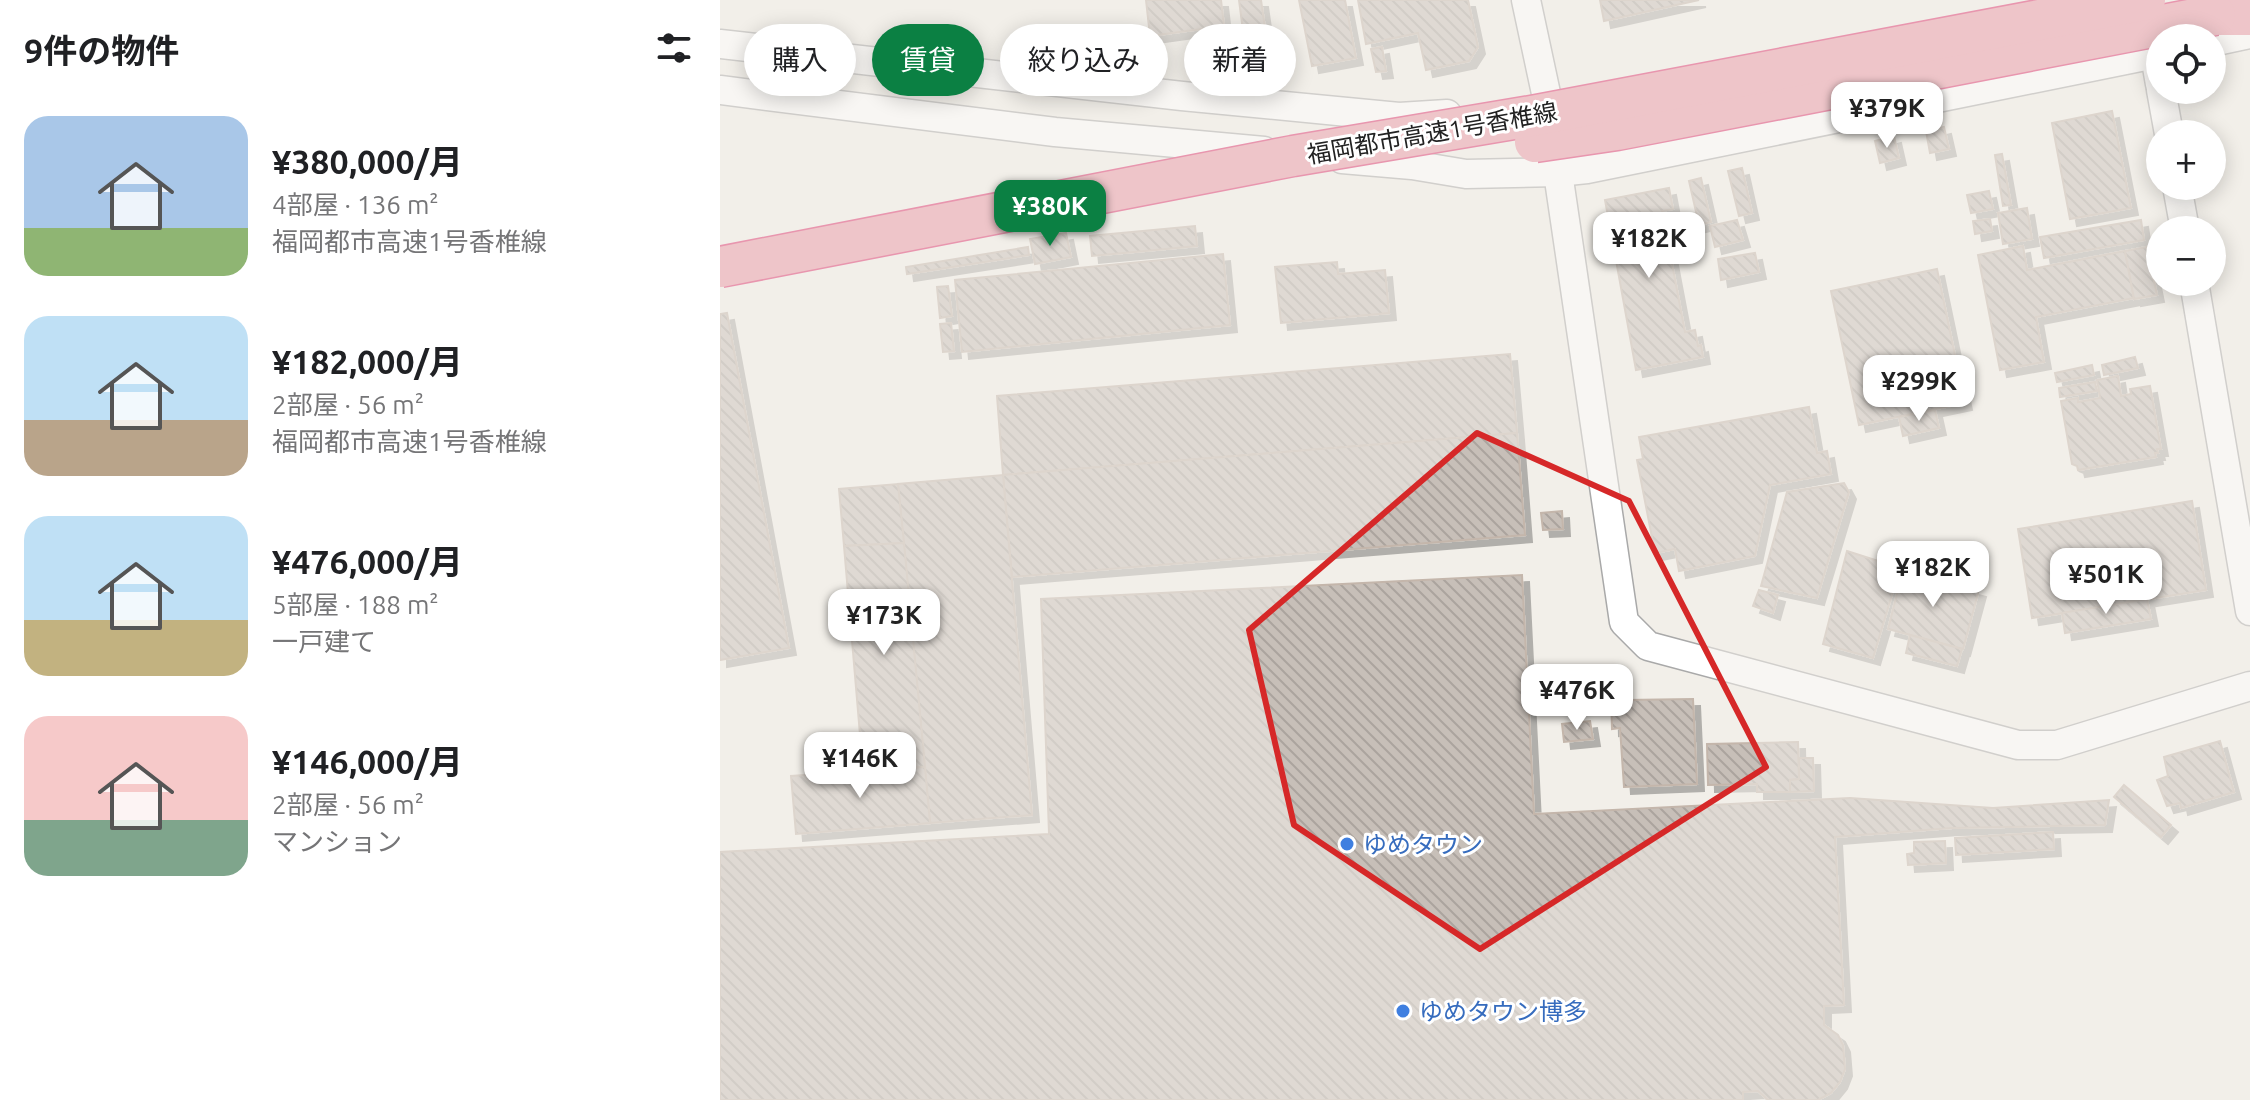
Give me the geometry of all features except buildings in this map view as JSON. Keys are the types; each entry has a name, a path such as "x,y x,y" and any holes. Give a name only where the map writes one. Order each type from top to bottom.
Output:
{"highway":[{"path":"1906,38 2011,0"},
{"name":"福岡都市高速1号香椎線","path":"720,250 896,221 1299,146 1551,106 2101,0"},
{"name":"福岡都市高速1号香椎線","path":"720,267 1293,156 1537,115 2144,0"},
{"path":"1034,208 1152,205 1617,130 2146,38"}],"street":[{"path":"1526,0 1547,98 1624,622 1648,646 2018,745 2057,745 2250,686"},
{"path":"720,44 1399,117 1460,114 2053,0"},
{"path":"2144,0 2150,24"},
{"path":"2226,24 2250,34"},
{"path":"720,90 1055,132 1412,165 1466,174 1558,172 1602,166 2146,56"},
{"path":"2196,296 2250,611"}],"highlighted area":[{"path":"1477,433 1629,501 1766,767 1480,949 1294,825 1249,630"}],"place":[{"name":"ゆめタウン","path":"1347,844"},
{"name":"ゆめタウン博多","path":"1403,1011"}]}
